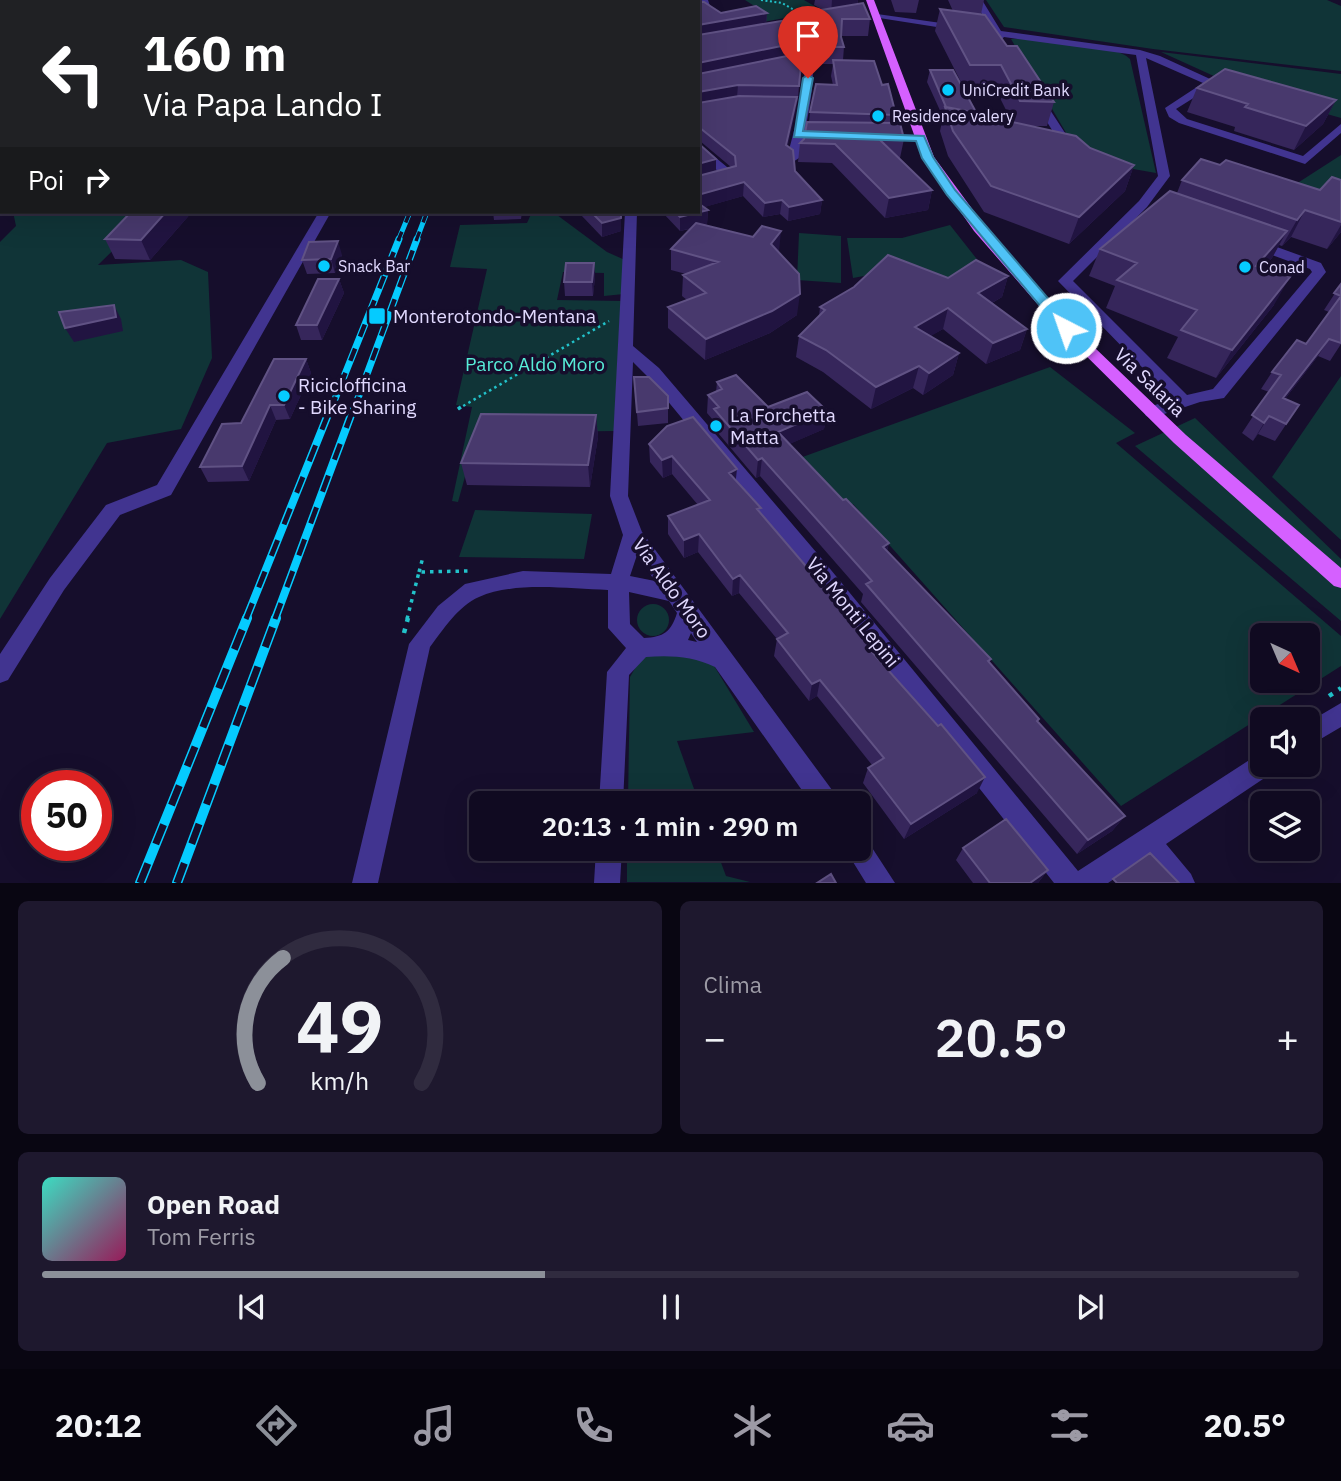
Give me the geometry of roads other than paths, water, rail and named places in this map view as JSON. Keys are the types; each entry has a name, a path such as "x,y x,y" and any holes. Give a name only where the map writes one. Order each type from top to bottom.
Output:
{"main road":[{"path":"858,13 874,10"},
{"name":"Via Salaria","path":"874,10 920,138 938,175 979,228 1066,328 1152,412 1341,580"},
{"path":"775,28 813,21"}],"street":[{"path":"700,0 704,0 707,9 700,9"},
{"path":"978,0 1004,44"},
{"path":"874,10 996,32 1140,53 1223,88"},
{"path":"788,26 802,37 808,58 793,158"},
{"path":"1140,53 1164,176 1149,207 1065,281 1184,401"},
{"path":"797,61 808,58"},
{"path":"1209,84 1170,108 1173,116 1305,160 1341,125 1328,119"},
{"path":"1032,90 1061,136"},
{"path":"790,104 803,104"},
{"path":"798,134 811,135"},
{"path":"864,136 920,138"},
{"path":"700,148 729,175 700,183"},
{"path":"0,673 57,584 113,510 164,490 324,214"},
{"name":"Via Aldo Moro","path":"631,214 619,496 632,536 817,791"},
{"path":"1152,412 1184,401 1219,394 1319,272 1316,266 1242,239"},
{"name":"Via Monti Lepini","path":"626,348 653,372 815,565 1072,883"},
{"path":"632,536 618,582 620,628 640,648"},
{"path":"365,883 420,644 445,612 472,590 523,579 618,582 682,603 682,635 665,646"},
{"path":"612,791 618,673 640,648 665,646 700,651 726,662"},
{"path":"1320,728 1341,714"},
{"path":"1084,883 1250,774"},
{"path":"1147,841 1182,883"},
{"path":"607,883 608,861"},
{"path":"866,861 882,883"}],"railway":[{"path":"398,241 409,214"},
{"path":"416,241 426,214"},
{"path":"331,409 399,239"},
{"path":"354,409 417,239"},
{"path":"246,619 331,407"},
{"path":"275,619 354,407"},
{"path":"140,883 247,618"},
{"path":"177,883 276,618"}],"place":[{"name":"UniCredit Bank","path":"948,90"},
{"name":"Residence valery","path":"878,116"},
{"name":"Snack Bar","path":"324,266"},
{"name":"Conad","path":"1245,267"},
{"name":"Monterotondo-Mentana","path":"377,316"},
{"name":"Riciclofficina - Bike Sharing","path":"284,396"},
{"name":"La Forchetta Matta","path":"716,426"}],"park label":[{"name":"Parco Aldo Moro","path":"535,364"}]}
